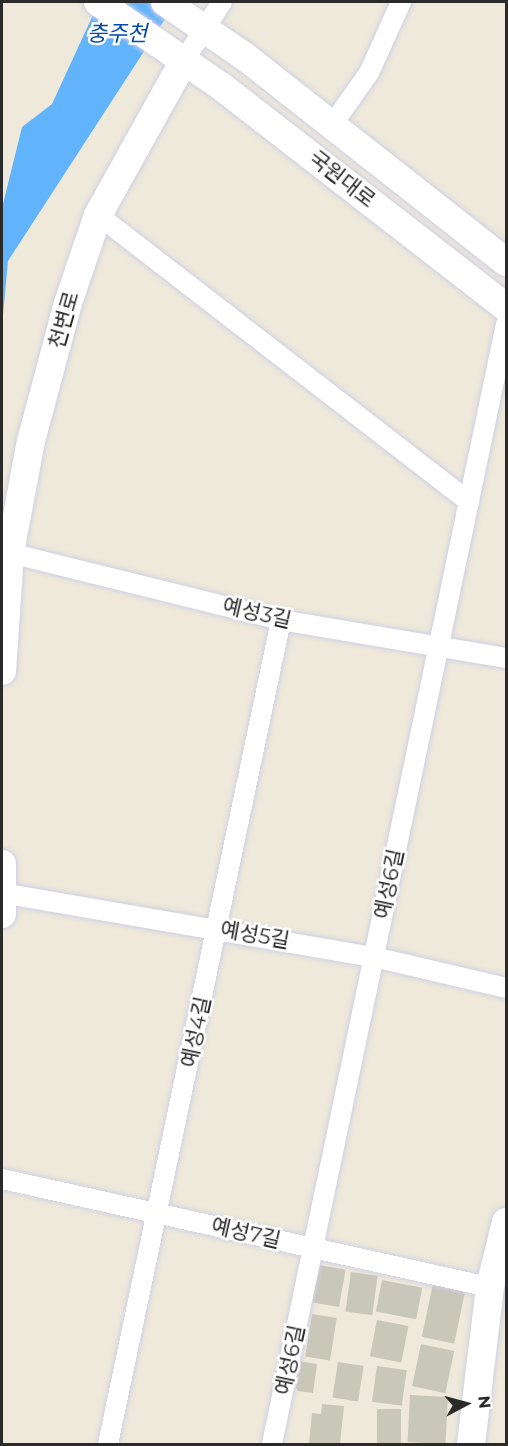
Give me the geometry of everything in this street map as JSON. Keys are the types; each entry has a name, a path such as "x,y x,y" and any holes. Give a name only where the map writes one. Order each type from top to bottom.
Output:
{"street":[{"name":"국원대로","path":"98,2 178,59 507,307"},
{"name":"국원대로","path":"165,2 332,125 507,262"},
{"name":"천변로","path":"2,671 6,552 38,418 98,214 178,59 199,26 222,2"},
{"path":"332,125 369,73 401,2"},
{"path":"98,214 469,502"},
{"name":"예성6길","path":"272,1444 507,324"},
{"name":"예성3길","path":"6,552 281,620 507,658"},
{"name":"예성4길","path":"108,1444 159,1214 281,620"},
{"path":"2,864 2,914"},
{"name":"예성5길","path":"2,893 217,928 374,957 507,988"},
{"name":"예성7길","path":"2,1179 490,1287"},
{"path":"471,1444 490,1287 507,1222"}],"water":[{"name":"충주천","path":"99,2 176,2 8,261 2,326 2,208 22,127 52,104"}],"building":[{"path":"319,1265 346,1270 339,1307 312,1302"},
{"path":"351,1272 378,1276 372,1315 345,1312"},
{"path":"382,1280 422,1288 416,1319 376,1311"},
{"path":"433,1284 465,1291 454,1344 422,1337"},
{"path":"312,1314 337,1318 330,1360 305,1356"},
{"path":"377,1320 408,1326 401,1362 370,1356"},
{"path":"421,1344 454,1351 445,1393 412,1386"},
{"path":"297,1361 317,1364 313,1393 298,1391 294,1385"},
{"path":"338,1362 364,1366 358,1402 332,1398"},
{"path":"377,1366 407,1370 402,1406 372,1402"},
{"path":"410,1395 448,1397 445,1444 408,1442"},
{"path":"322,1404 344,1406 340,1444 309,1444 312,1413 321,1414"},
{"path":"377,1409 401,1409 401,1444 377,1444"}]}
